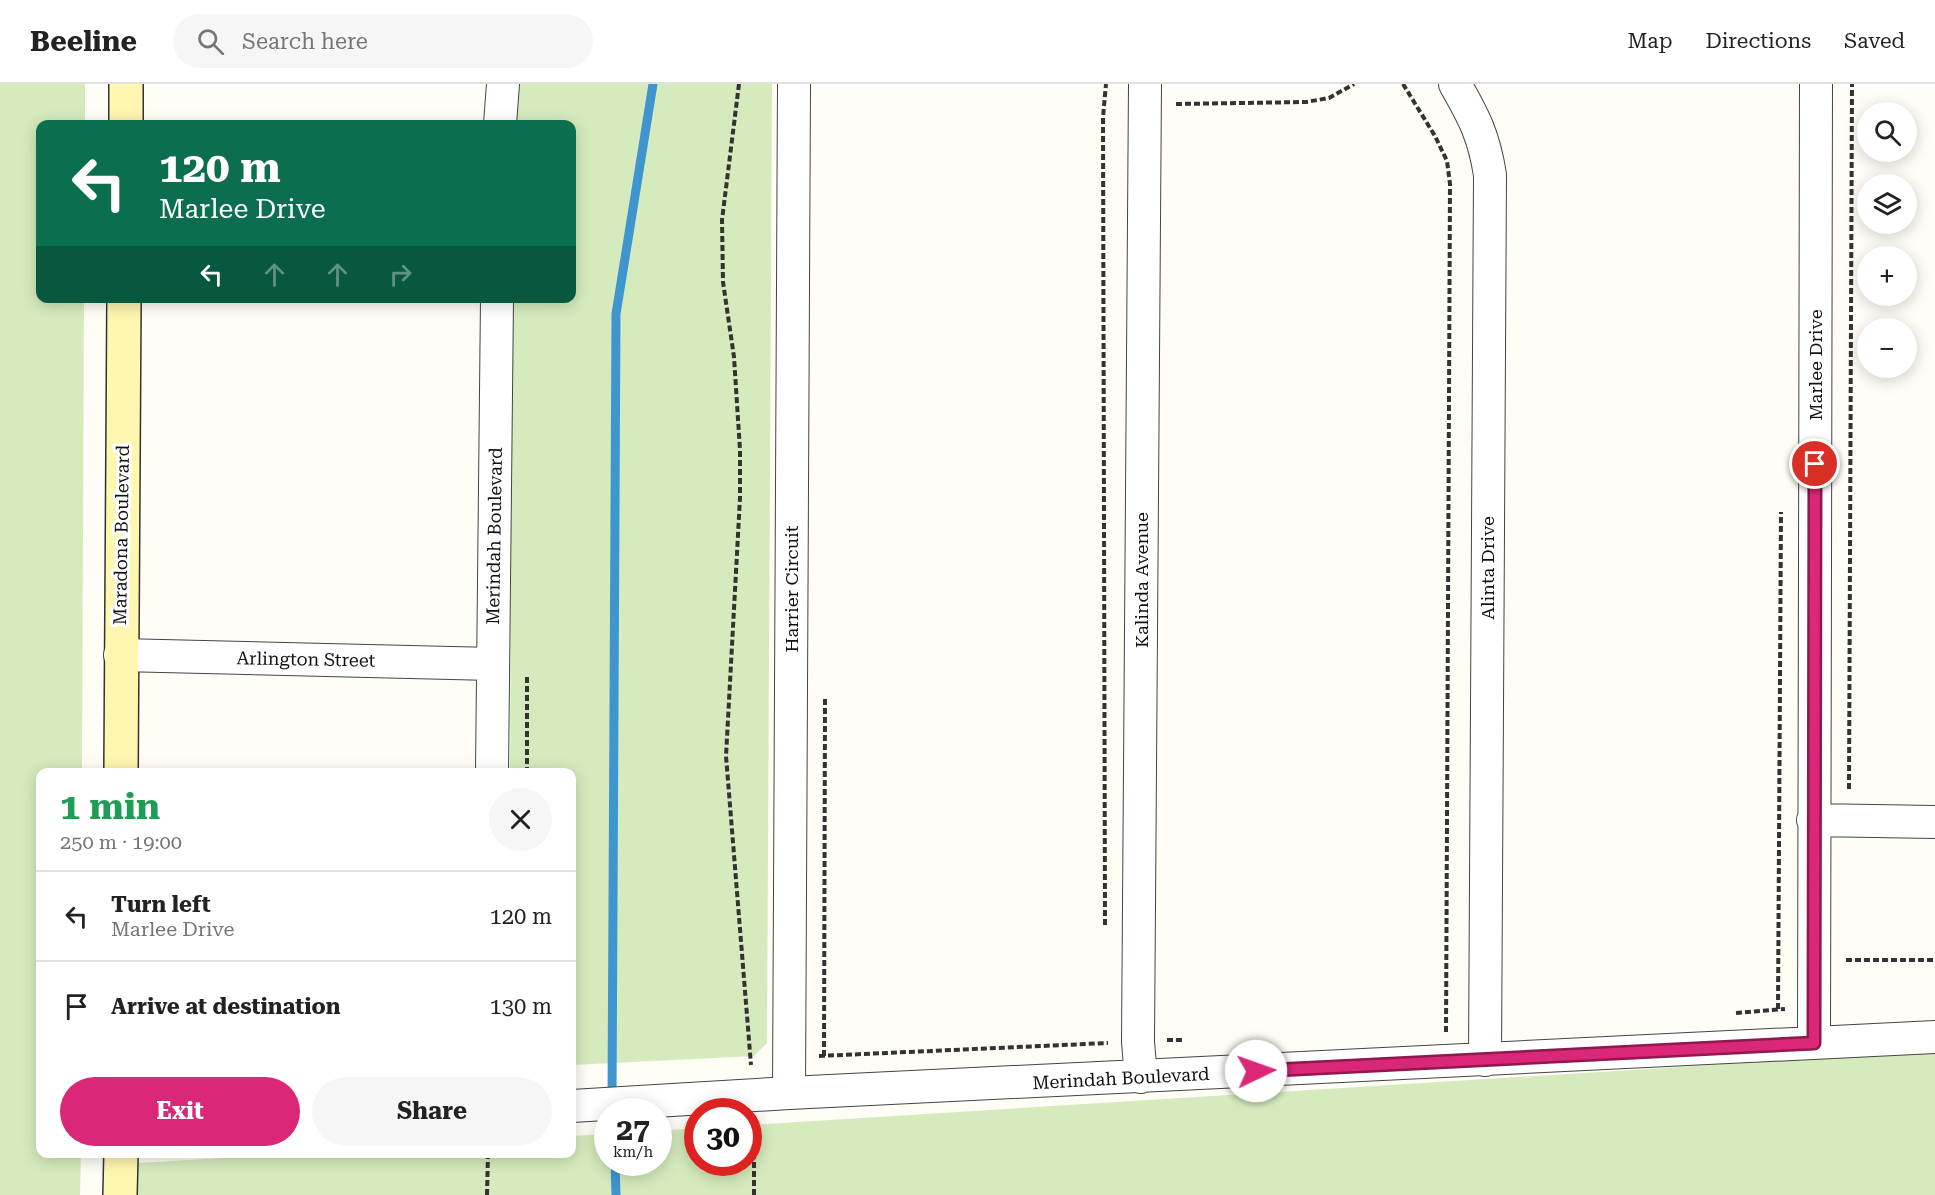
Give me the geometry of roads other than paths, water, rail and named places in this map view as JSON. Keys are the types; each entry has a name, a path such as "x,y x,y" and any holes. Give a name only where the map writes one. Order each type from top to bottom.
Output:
{"street":[{"path":"126,84 126,120"},
{"path":"500,120 503,84"},
{"name":"Harrier Circuit","path":"789,1093 787,1058 794,84"},
{"name":"Kalinda Avenue","path":"1141,1077 1138,1042 1145,84"},
{"name":"Alinta Drive","path":"1455,84 1477,123 1486,149 1490,175 1485,1046"},
{"name":"Marlee Drive","path":"1814,1043 1816,84"},
{"name":"Maradona Boulevard","path":"120,768 124,303"},
{"name":"Merindah Boulevard","path":"492,768 497,303"},
{"name":"Arlington Street","path":"120,655 493,664"},
{"path":"1813,820 1935,822"},
{"name":"Merindah Boulevard","path":"576,1106 789,1093 1141,1077 1485,1046 1814,1043 1935,1037"},
{"path":"120,1195 122,1158"}],"waterway":[{"path":"612,1098 616,314 653,84"},
{"path":"615,1176 616,1195"}]}
